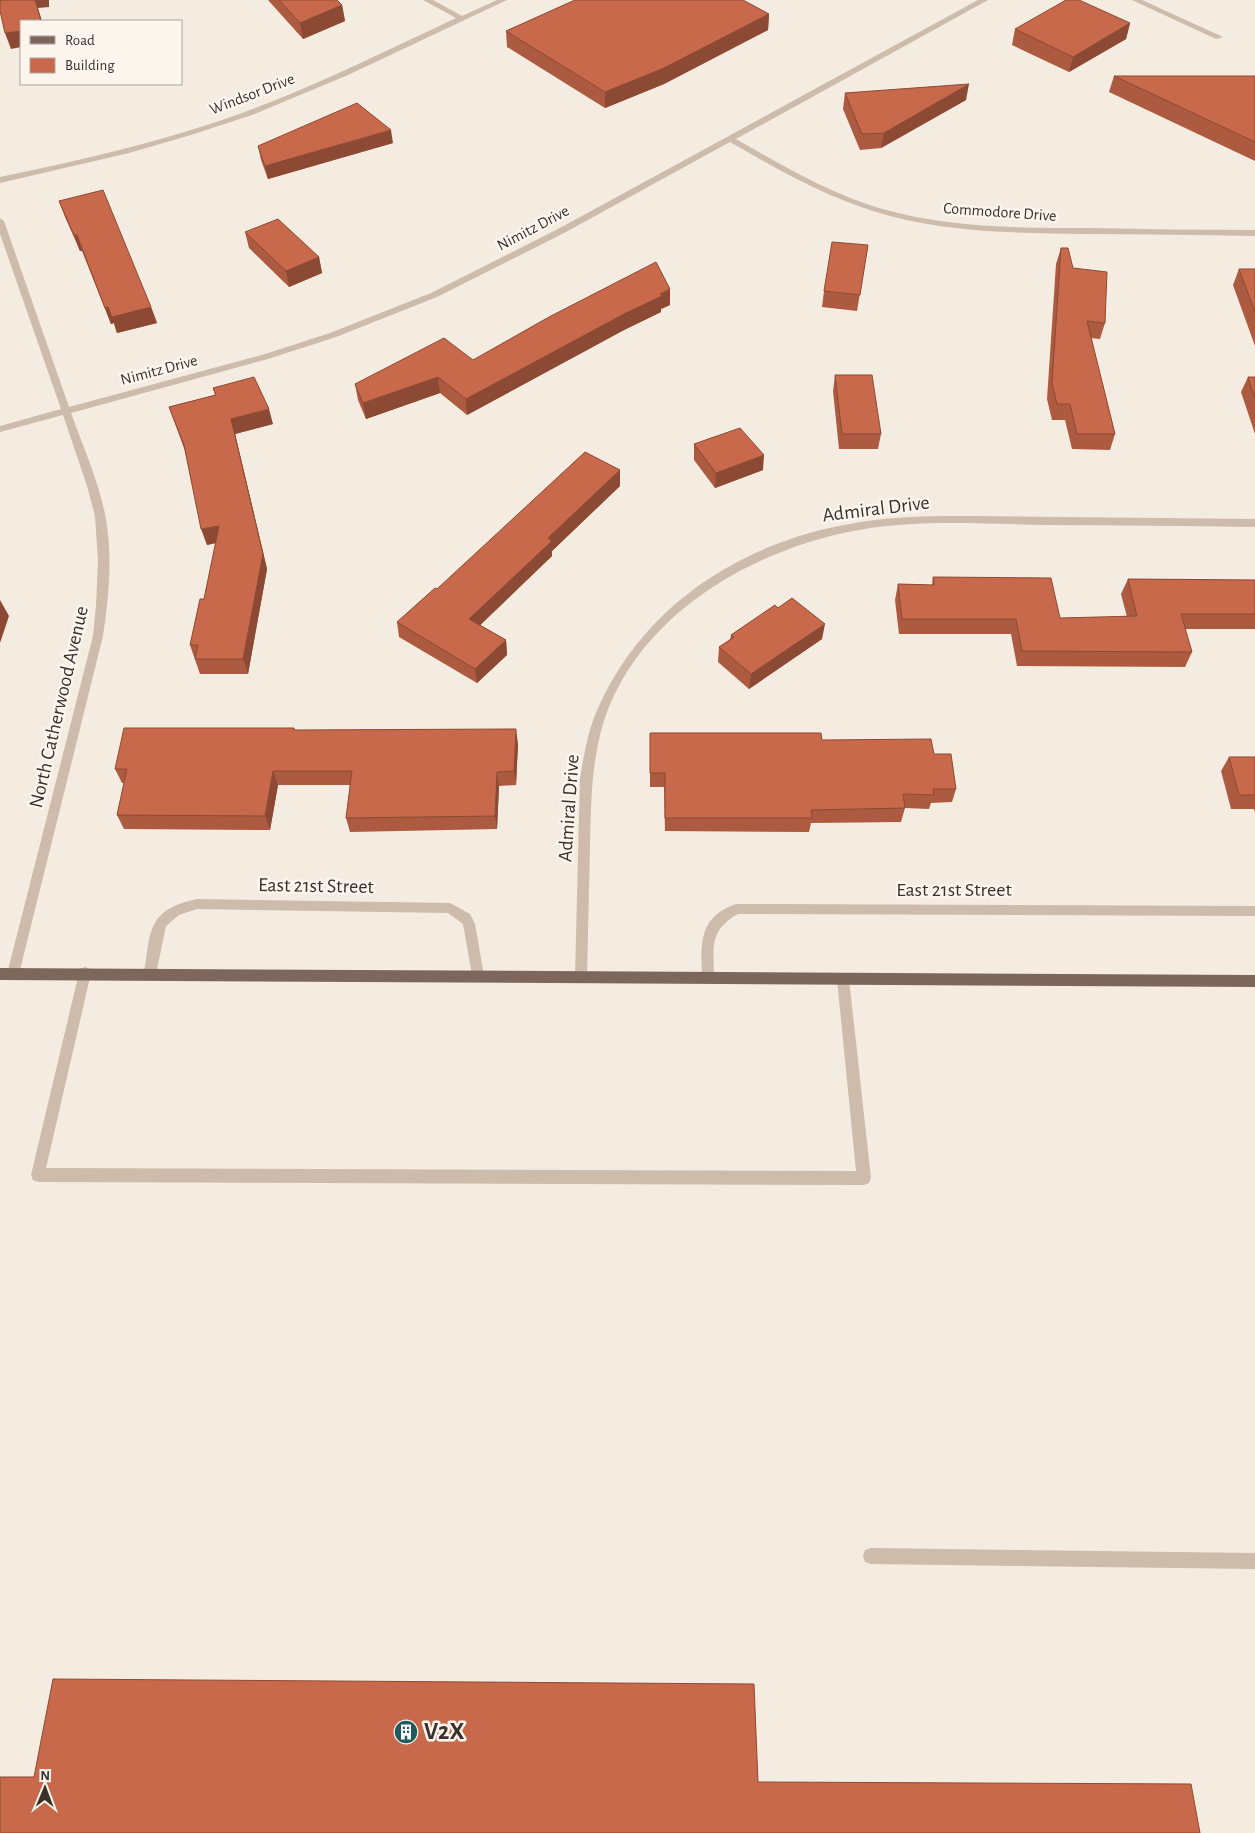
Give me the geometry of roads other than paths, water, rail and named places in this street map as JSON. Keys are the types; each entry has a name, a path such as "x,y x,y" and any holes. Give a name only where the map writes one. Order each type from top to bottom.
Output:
{"main road":[{"path":"7,974 1255,981"}],"street":[{"path":"427,0 461,18"},
{"name":"Windsor Drive","path":"0,180 79,164 142,147 248,114 322,83 503,0"},
{"name":"Nimitz Drive","path":"0,428 265,357 385,315 480,273 731,139 984,0"},
{"path":"1136,0 1219,37"},
{"name":"Commodore Drive","path":"731,139 793,175 824,190 876,209 935,223 1003,231 1255,233"},
{"name":"North Catherwood Avenue","path":"0,221 98,506 104,550 102,603 98,636 7,974"},
{"name":"Admiral Drive","path":"581,976 586,778 591,748 599,719 624,668 650,633 681,604 717,578 743,562 785,545 860,526 924,520 1255,522"},
{"name":"East 21st Street","path":"150,974 158,927 161,922 174,912 197,904 450,908 466,918 478,976"},
{"name":"East 21st Street","path":"708,978 709,932 716,919 736,909 1255,911"},
{"path":"85,973 38,1176 864,1178 842,979"},
{"path":"871,1556 1255,1561"}],"place":[{"name":"V2X","path":"406,1732"}]}
